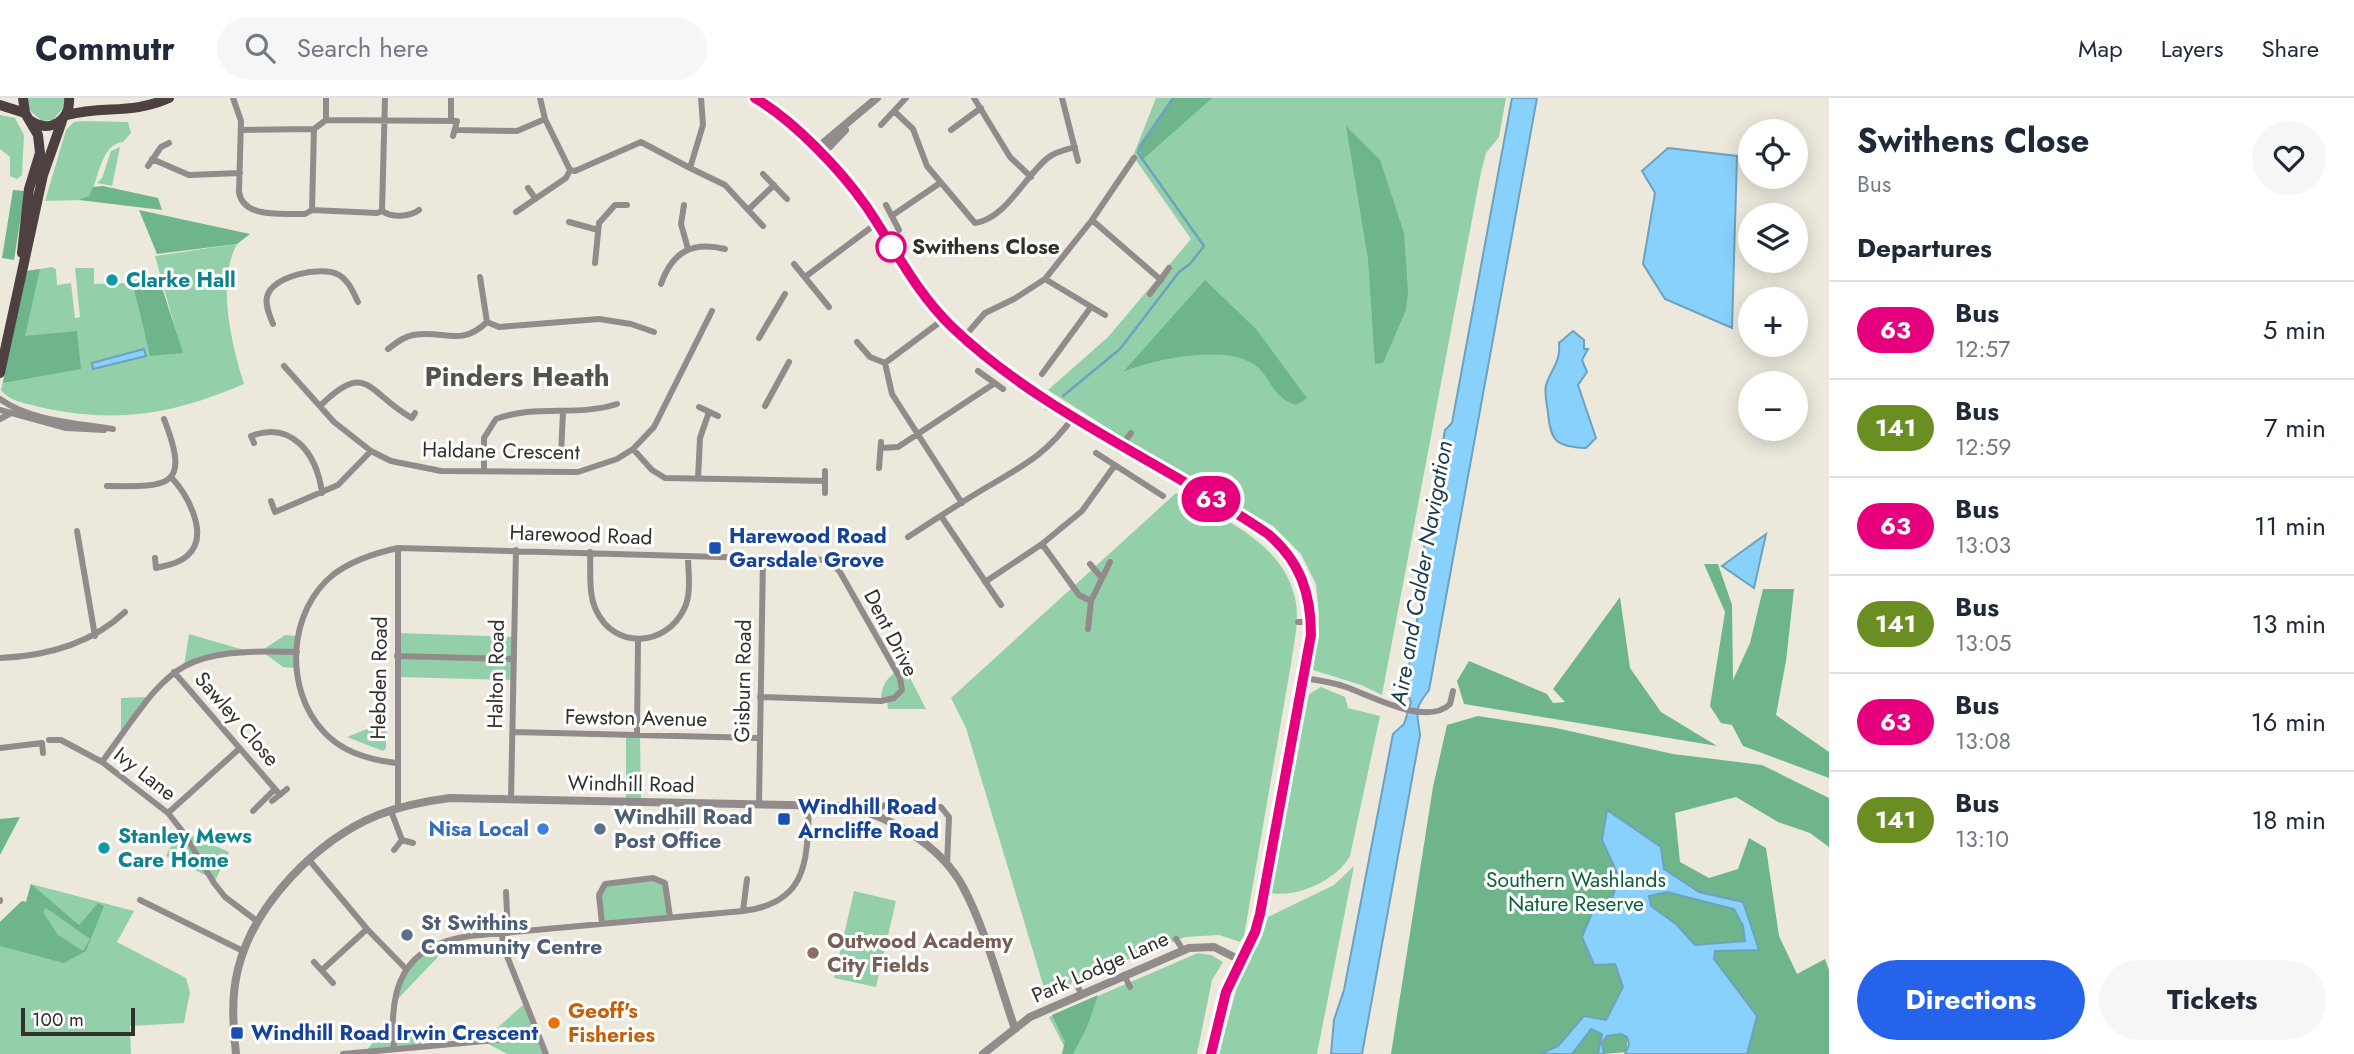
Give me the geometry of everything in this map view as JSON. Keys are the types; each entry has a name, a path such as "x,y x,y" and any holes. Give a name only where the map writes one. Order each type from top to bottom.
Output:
{"main road":[{"path":"0,105 21,98 27,117 38,135 40,153 30,187 21,267"},
{"path":"0,373 43,175 70,98 93,109"},
{"path":"0,105 43,127 93,109 135,110 169,98"},
{"path":"755,98 819,152 877,223 913,282 944,319 996,365 1275,540 1296,564 1305,584 1311,622 1303,678 1260,914 1251,942 1226,992 1211,1054"}],"street":[{"path":"233,98 240,114 241,202 248,209 305,214 312,210 382,211 390,215 410,215 419,210"},
{"path":"326,98 326,120"},
{"path":"382,211 385,98"},
{"path":"451,98 451,121"},
{"path":"540,98 545,119 570,170"},
{"path":"691,168 703,125 701,98"},
{"path":"819,152 877,98"},
{"path":"881,125 906,98"},
{"path":"974,98 1010,157 1031,177"},
{"path":"1062,98 1078,161"},
{"path":"951,130 981,108"},
{"path":"894,111 912,129 927,166 975,223 988,219 1046,159 1075,147"},
{"path":"241,130 314,129 326,120 385,120 457,121 455,133 517,131 545,119"},
{"path":"312,210 314,129"},
{"path":"516,212 566,178 570,170 604,160 641,142 725,185 763,226"},
{"path":"169,143 161,147 150,163 189,175 240,173"},
{"path":"964,337 985,313 1014,299 1045,279 1092,220 1134,158"},
{"path":"763,174 787,199"},
{"path":"892,215 940,183"},
{"path":"748,210 774,185"},
{"path":"528,188 535,198"},
{"path":"615,196 615,205"},
{"path":"595,263 598,230 604,215 615,205 627,205"},
{"path":"684,205 681,224 688,248"},
{"path":"886,205 899,230"},
{"path":"1092,220 1161,281"},
{"path":"569,222 580,221 598,230"},
{"path":"805,277 877,223"},
{"path":"661,284 670,262 688,248 711,246 725,249"},
{"path":"794,264 829,307"},
{"path":"1150,294 1169,268"},
{"path":"273,324 267,295 273,285 282,280 322,271 336,273 346,280 358,302"},
{"path":"480,276 487,322"},
{"path":"1045,279 1105,315"},
{"path":"759,338 785,294"},
{"path":"1042,373 1091,307"},
{"name":"Haldane Crescent","path":"284,366 334,422 372,451 415,468 578,472 599,467 633,449 654,427 712,312"},
{"path":"487,322 511,328 599,319 631,324 649,333"},
{"path":"886,363 944,319"},
{"path":"388,349 412,335 454,338 476,333 487,322"},
{"path":"857,342 870,357 886,363"},
{"path":"765,406 789,362"},
{"path":"886,363 892,394 962,503"},
{"path":"978,371 1003,389"},
{"path":"321,405 340,387 354,380 365,383 412,418 415,413"},
{"path":"879,468 881,445 897,448 995,383"},
{"path":"0,399 16,408 52,419 113,429 66,428 0,410"},
{"path":"484,470 484,438 496,419 530,410 597,410 617,404"},
{"path":"699,407 718,416"},
{"path":"561,456 563,411"},
{"path":"698,479 700,438 709,412"},
{"path":"0,419 11,413"},
{"path":"908,537 1023,469 1056,442 1074,416"},
{"path":"107,486 156,487 171,477 177,458 163,419"},
{"path":"254,443 251,436 268,430 283,432 297,440 314,467 322,493"},
{"path":"1122,445 1131,433"},
{"path":"633,449 652,470 666,478 825,481"},
{"path":"271,501 275,512 322,493 351,475 372,451"},
{"path":"1096,453 1163,496"},
{"path":"985,582 1042,544 1082,511 1115,465"},
{"path":"825,471 825,493"},
{"path":"155,558 156,568 177,564 190,555 195,541 195,516 191,502 171,477"},
{"path":"941,516 1001,605"},
{"path":"77,531 95,636"},
{"path":"80,542 90,540"},
{"path":"1042,544 1079,595 1091,601"},
{"name":"Harewood Road","path":"396,763 357,754 324,732 311,715 297,682 301,621 320,589 352,564 370,555 398,548 763,558"},
{"name":"Hebden Road","path":"395,810 398,548"},
{"name":"Halton Road","path":"511,799 516,550"},
{"path":"590,552 591,590 596,612 610,629 638,640 663,634 676,622 685,607 688,556"},
{"name":"Gisburn Road","path":"759,804 763,558"},
{"name":"Dent Drive","path":"760,697 881,701 894,698 902,690 900,678 833,562 824,559 763,558"},
{"path":"1088,629 1091,601 1110,562"},
{"path":"1090,564 1101,577"},
{"path":"0,658 41,654 95,636 125,612"},
{"path":"1298,622 1311,622"},
{"path":"637,735 638,640"},
{"path":"103,762 152,691 174,672 198,659 230,651 297,652"},
{"path":"397,656 514,659"},
{"name":"Sawley Close","path":"174,672 277,792"},
{"path":"1303,678 1334,683 1386,705 1426,712 1447,708 1453,691"},
{"name":"Fewston Avenue","path":"513,732 759,738"},
{"name":"Ivy Lane","path":"49,740 61,740 103,762 168,813 183,832 214,883 257,922"},
{"path":"0,747 42,743 43,753"},
{"path":"168,813 239,749"},
{"name":"Sawley Close","path":"253,811 277,792 286,789"},
{"name":"Sawley Close","path":"272,801 277,792"},
{"name":"Windhill Road","path":"236,1054 232,1007 243,951 257,922 310,861 353,828 395,810 450,797 841,806 889,821 921,842 947,865 962,885 1015,1029"},
{"path":"394,1048 393,1004 406,969 427,950 442,941 743,911 771,905 782,899 796,884 808,856 809,805"},
{"name":"Windhill Road","path":"870,814 885,805 941,807 949,817 947,865"},
{"path":"395,810 402,840"},
{"path":"402,840 413,843"},
{"path":"394,850 402,840"},
{"path":"310,861 406,969"},
{"path":"602,924 601,888 608,883 653,878 665,883 670,917"},
{"path":"743,911 747,879"},
{"path":"506,892 503,946 546,1054"},
{"path":"140,900 243,951"},
{"path":"321,970 368,929"},
{"path":"1177,939 1183,950"},
{"name":"Park Lodge Lane","path":"983,1054 1030,1017 1183,950 1210,946 1240,960"},
{"path":"314,962 333,983"},
{"path":"1124,975 1130,987"},
{"path":"1076,982 1081,994"},
{"path":"343,1054 539,1036"},
{"path":"449,1044 449,1054"}],"green space":[{"path":"28,98 64,98 64,107 53,120 42,121 29,110"},
{"path":"1156,98 1506,98 1499,137 1486,153 1481,172 1382,695 1361,685 1313,670 1319,615 1316,584 1301,554 1273,526 1150,455 1048,390 1108,337 1191,239 1133,156"},
{"path":"1173,98 1212,98 1141,161 1140,146"},
{"path":"0,115 15,118 24,135 22,175 17,179 10,176 10,157 0,149"},
{"path":"74,122 128,122 131,133 123,142 109,149 89,196 83,200 45,201 66,130"},
{"path":"1346,126 1380,160 1404,233 1408,292 1406,310 1383,363 1375,364 1368,259"},
{"path":"120,147 112,186 97,183 102,178 111,151"},
{"path":"103,186 158,198 162,210 79,200 89,196 93,187"},
{"path":"13,190 25,191 14,260 2,258"},
{"path":"139,210 250,234 237,244 157,254"},
{"path":"237,244 231,260 227,295 231,333 244,384 168,409 119,415 94,415 39,407 14,400 1,390 27,271 52,267 56,269 57,285 71,283 75,318 80,317 75,268 94,268 94,284 130,283 182,353 155,256"},
{"path":"40,269 25,336 77,331 81,369 3,383 27,271"},
{"path":"159,278 183,353 150,356 132,280"},
{"path":"1205,280 1256,329 1307,398 1296,405 1287,401 1276,392 1255,365 1226,355 1171,359 1123,372"},
{"path":"1176,493 1248,534 1264,547 1288,578 1295,598 1297,623 1294,648 1244,936 1240,942 1219,935 1185,937 1072,982 1067,991 1048,1001 966,728 951,698"},
{"path":"1704,564 1718,564 1732,605 1733,680 1750,643 1763,589 1794,589 1786,661 1776,715 1829,752 1829,778 1743,746 1732,725 1721,723 1710,706 1725,612"},
{"path":"1620,597 1630,668 1661,712 1717,746 1464,704 1457,681 1469,661 1547,694 1553,703 1565,702 1553,689"},
{"path":"397,633 514,637 514,680 397,677"},
{"path":"189,634 244,650 184,666"},
{"path":"285,635 298,636 296,668 283,667 261,651"},
{"path":"896,672 900,678 908,674 926,709 888,709 887,701 881,701 884,684"},
{"path":"1321,687 1345,697 1348,708 1380,716 1350,856 1336,873 1326,880 1292,893 1271,893 1309,694"},
{"path":"147,697 121,736 121,698"},
{"name":"Southern Washlands Nature Reserve","path":"1478,716 1556,728 1673,754 1762,765 1829,798 1829,847 1810,833 1778,822 1736,797 1675,813 1680,862 1709,878 1738,869 1749,838 1766,848 1779,936 1797,974 1825,959 1829,970 1829,1054 1747,1054 1757,1016 1714,959 1714,951 1759,949 1743,902 1699,892 1664,869 1661,847 1607,810 1602,840 1619,877 1613,904 1612,932 1623,987 1606,1020 1584,1016 1558,1046 1541,1054 1391,1054 1433,787 1447,725"},
{"path":"387,721 386,748 383,751 347,737"},
{"path":"640,736 641,798 626,798 626,737"},
{"path":"20,817 0,855 0,819"},
{"path":"180,828 183,832 229,852 214,883 209,877 166,856"},
{"path":"1354,866 1317,1054 1219,1054 1240,976 1260,941 1268,917 1334,885"},
{"path":"653,878 665,883 670,917 602,924 601,888 605,884"},
{"path":"31,884 134,911 117,942 186,978 190,992 184,1023 130,1026 131,1054 0,1054 0,922 22,901 26,902"},
{"path":"31,884 79,925 98,903 104,906 86,951 64,963 0,946 0,922 22,901 26,902","holes":["46,908 90,939 83,951 58,935 43,912"]},
{"path":"854,891 896,901 876,987 834,978"},
{"path":"1667,892 1734,909 1743,926 1746,941 1695,945 1677,925 1651,906 1649,896"},
{"path":"456,938 393,1004 401,979 415,962"},
{"path":"1198,953 1211,955 1223,962 1212,980 1197,1054 1062,1054 1064,1046 1049,1017"},
{"path":"1098,995 1087,1027 1073,1054 1062,1054 1065,1042 1052,1015"},
{"path":"525,1003 546,1054 507,1054 483,1041"},
{"path":"391,1021 426,1046 366,1051"},
{"path":"1591,1029 1602,1034 1598,1054 1572,1054"},
{"path":"1621,1034 1627,1037 1627,1052 1604,1054 1602,1043 1607,1036"}],"water":[{"name":"Aire and Calder Navigation","path":"1512,98 1537,98 1429,690 1417,711 1420,735 1362,1054 1331,1054 1334,1020 1344,990 1393,734 1404,724 1411,702 1405,688 1421,598 1421,563 1445,430 1452,423"},
{"path":"1668,148 1737,156 1732,328 1665,299 1643,264 1655,193 1642,171"},
{"path":"1573,331 1584,340 1584,349 1588,349 1582,360 1587,372 1578,385 1596,438 1586,448 1562,444 1554,437 1549,423 1545,392 1557,360 1559,343"},
{"path":"144,349 146,356 93,369 92,363"},
{"path":"1766,534 1754,588 1722,566"},
{"path":"1607,810 1661,847 1664,869 1699,892 1743,902 1759,950 1715,951 1714,959 1757,1016 1747,1054 1625,1054 1629,1045 1627,1037 1621,1034 1607,1036 1602,1043 1604,1054 1598,1054 1602,1034 1591,1029 1572,1054 1541,1054 1558,1046 1584,1016 1606,1020 1623,987 1615,964 1594,965 1582,937 1596,903 1611,901 1619,877 1602,840","holes":["1667,892 1734,909 1743,926 1745,941 1695,945 1677,925 1651,906 1649,896"]}],"waterway":[{"path":"1063,396 1120,349 1179,272 1190,264 1204,246 1138,153 1173,98"}],"bus line":[{"name":"63","path":"755,98 783,118 830,163 864,203 913,282 940,314 985,356 1074,416 1268,534 1296,564 1308,592 1311,635 1260,914 1247,950 1234,969 1211,1054"}],"place":[{"name":"Swithens Close","path":"891,247"},
{"name":"Clarke Hall","path":"112,280"},
{"name":"Harewood Road Garsdale Grove","path":"715,548"},
{"name":"Windhill Road Arncliffe Road","path":"784,819"},
{"name":"Nisa Local","path":"543,829"},
{"name":"Windhill Road Post Office","path":"600,829"},
{"name":"Stanley Mews Care Home","path":"104,848"},
{"name":"St Swithins Community Centre","path":"407,935"},
{"name":"Outwood Academy City Fields","path":"813,953"},
{"name":"Geoff's Fisheries","path":"554,1023"},
{"name":"Windhill Road Irwin Crescent","path":"237,1033"}],"district":[{"name":"Pinders Heath","path":"517,376"}]}
